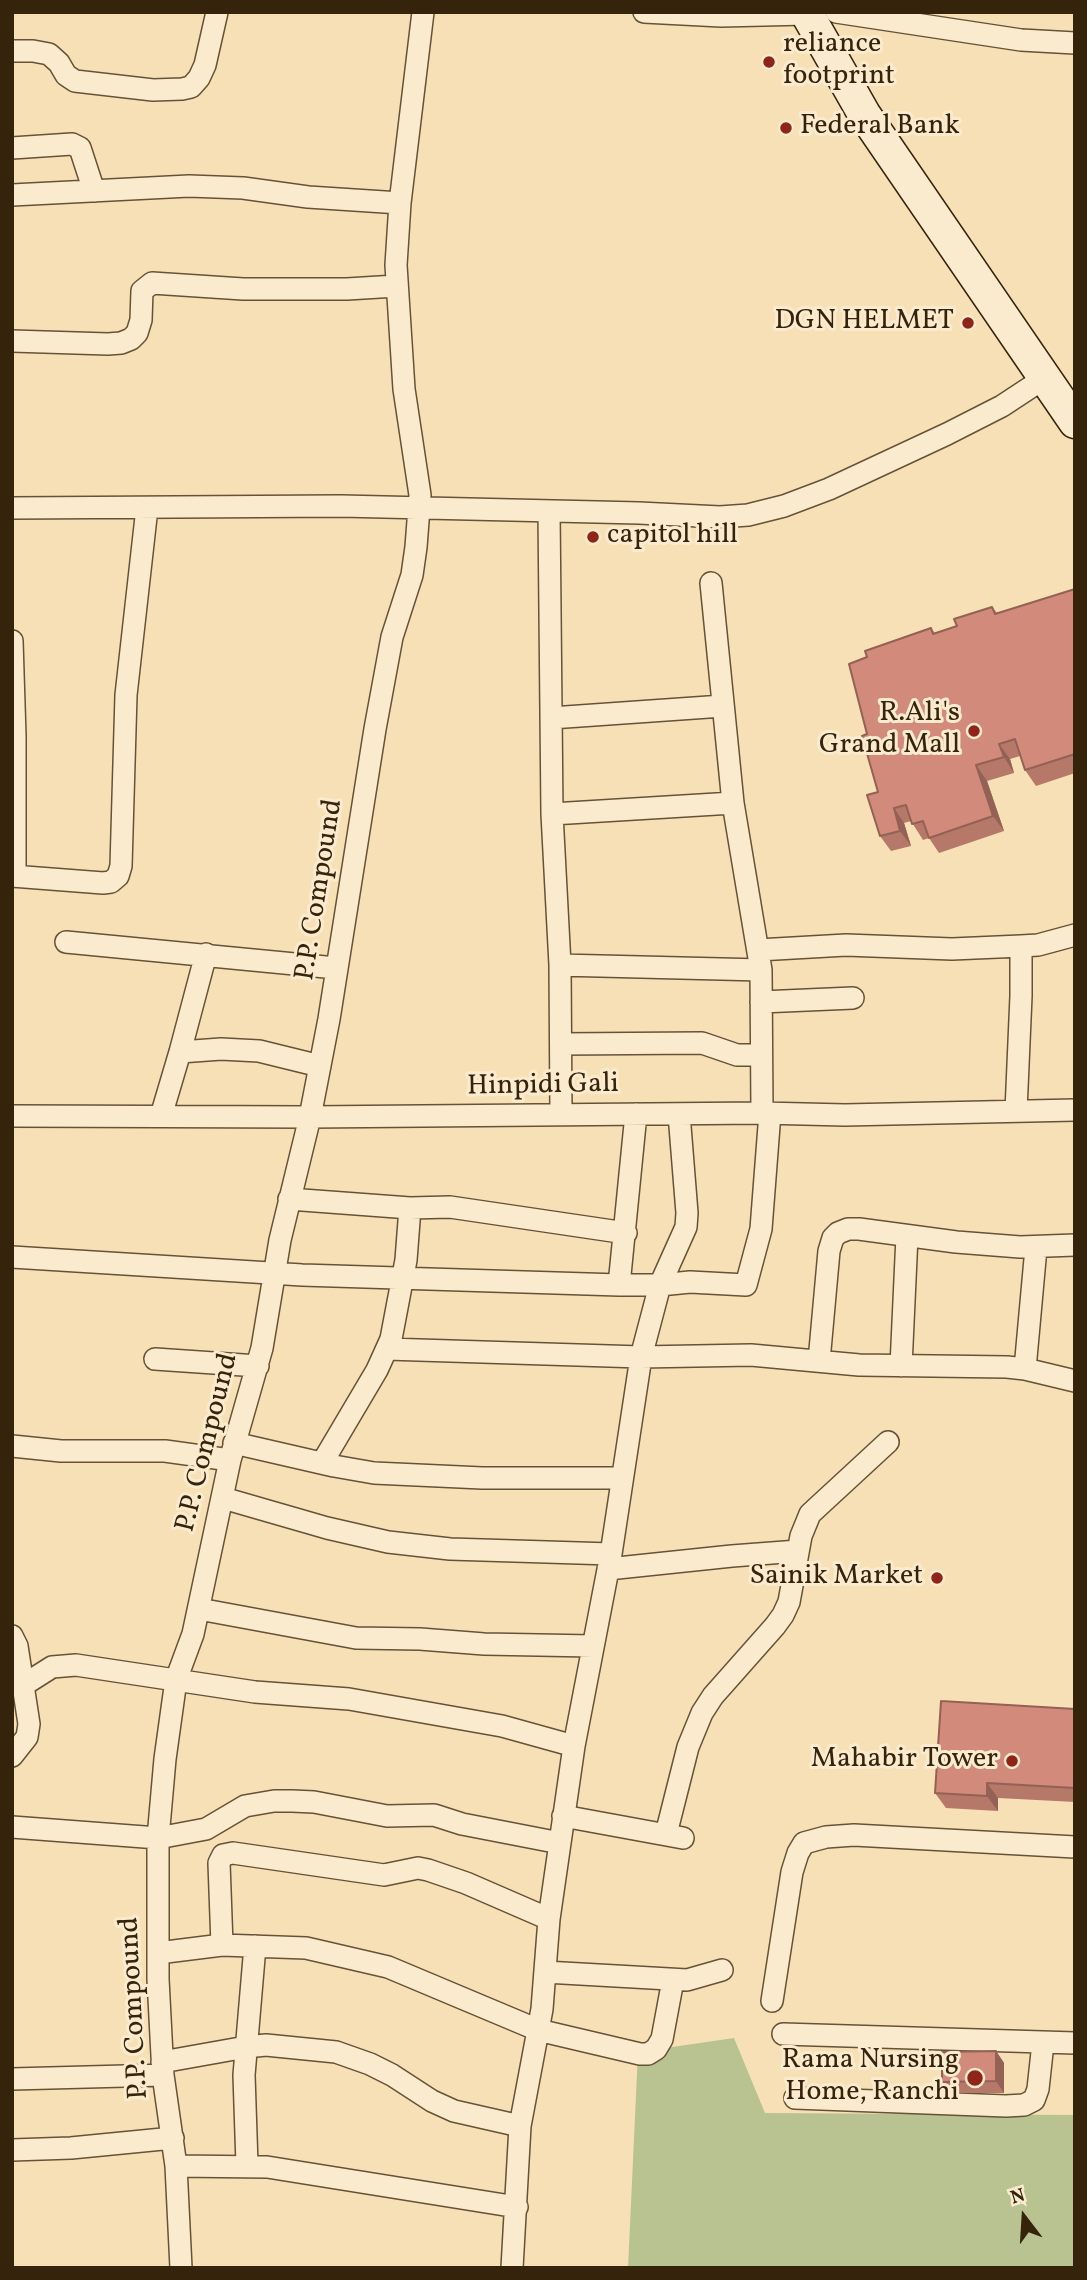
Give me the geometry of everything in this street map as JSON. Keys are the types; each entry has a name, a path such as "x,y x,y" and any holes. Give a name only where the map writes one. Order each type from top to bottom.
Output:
{"main road":[{"path":"818,13 864,114 1060,381 1075,422"}],"street":[{"path":"12,51 49,54 59,63 66,75 75,81 153,90 182,89 191,87 205,65 217,12"},
{"name":"P.P. Compound","path":"181,2268 176,2166 163,2068 159,1953 158,1838 165,1759 176,1680 193,1634 232,1451 258,1366 289,1199 310,1117 392,636 411,575 420,495 404,389 396,286 400,203 423,12"},
{"path":"644,12 722,16 818,13 910,19 1021,40 1075,43"},
{"path":"12,148 72,144 80,148 94,191"},
{"path":"12,195 181,186 400,203"},
{"path":"12,341 108,344 131,340 137,333 141,320 142,291 152,283 243,289 396,286"},
{"path":"12,508 303,506 720,517 748,515 784,506 829,489 1060,381"},
{"path":"12,640 15,736 14,876 111,882 121,866 127,695 147,508"},
{"path":"549,511 552,814 560,965 561,1115"},
{"path":"12,1257 274,1274 660,1286 690,1282 746,1285 761,1229 766,1113 761,1055 760,960 733,803 711,583"},
{"path":"551,718 723,706"},
{"path":"552,814 733,803"},
{"path":"560,965 760,960 846,945 952,948 1021,946 1038,945 1075,935"},
{"path":"66,942 336,968"},
{"path":"1016,1111 1021,946"},
{"path":"161,1116 206,954"},
{"path":"761,1002 853,998"},
{"path":"561,1044 702,1044 737,1055 761,1055"},
{"path":"180,1052 221,1049 259,1051 320,1066"},
{"name":"Hinpidi Gali","path":"12,1115 845,1115 1075,1110"},
{"path":"619,1285 636,1114"},
{"path":"512,2268 520,2126 538,2031 549,1919 574,1746 609,1562 641,1357 660,1286 686,1227 679,1114"},
{"path":"289,1199 410,1208 450,1207 626,1233"},
{"path":"322,1463 387,1349 403,1278 410,1208"},
{"path":"819,1361 829,1251 833,1238 838,1233 848,1229 1036,1248 1075,1245"},
{"path":"901,1366 907,1236"},
{"path":"1025,1369 1036,1248"},
{"path":"387,1349 641,1357 730,1354 901,1366 1025,1369 1075,1381"},
{"path":"155,1359 258,1366"},
{"path":"564,1816 674,1836 688,1747 702,1713 713,1696 783,1615 789,1602 801,1536 810,1514 888,1442"},
{"path":"12,1446 61,1451 232,1451 403,1475 622,1478"},
{"path":"223,1498 327,1528 388,1542 450,1549 609,1562 798,1551"},
{"path":"199,1609 356,1638 593,1646"},
{"path":"12,1636 17,1646 29,1724 27,1737 12,1756"},
{"path":"22,1686 52,1667 62,1665 255,1692 349,1699 502,1726 574,1746"},
{"path":"12,1827 158,1838 206,1829 245,1806 274,1801 314,1802 387,1816 434,1815 462,1824 560,1843"},
{"path":"772,2001 792,1872 804,1843 825,1837 854,1835 1075,1847"},
{"path":"222,1945 219,1863 223,1855 233,1853 384,1875 418,1868 428,1870 466,1883 549,1919"},
{"path":"159,1953 222,1945 306,1948 376,1963 413,1976 538,2031 648,2054 656,2049 662,2039 673,1980"},
{"path":"247,2165 244,2105 246,2046 255,1946"},
{"path":"545,1972 673,1980 702,1978 722,1970"},
{"path":"783,2034 1075,2043"},
{"path":"795,2098 1024,2105 1034,2100 1038,2089 1043,2043"},
{"path":"12,2079 163,2068 246,2046 303,2047 336,2052 392,2075 432,2101 454,2111 520,2126"},
{"path":"12,2150 71,2148 173,2138"},
{"path":"176,2166 247,2165 517,2207"}],"green space":[{"path":"734,2038 765,2113 1075,2115 1075,2268 628,2268 638,2052"}],"building":[{"name":"R.Ali's Grand Mall","path":"1075,589 1075,754 1025,770 1015,739 999,744 1004,757 976,765 993,816 929,838 923,821 912,824 906,805 894,808 900,831 880,836 867,795 878,792 862,736 867,734 849,664 867,657 865,651 931,628 933,634 957,626 954,619 992,607 995,614"},
{"name":"Mahabir Tower","path":"941,1701 1075,1709 1075,1788 987,1783 987,1796 935,1793"},
{"path":"996,2051 996,2081 942,2082 942,2052"}],"place":[{"name":"reliance footprint","path":"769,62"},
{"name":"Federal Bank","path":"786,128"},
{"name":"DGN HELMET","path":"968,323"},
{"name":"capitol hill","path":"593,537"},
{"name":"R.Ali's Grand Mall","path":"974,731"},
{"name":"Sainik Market","path":"937,1578"},
{"name":"Mahabir Tower","path":"1012,1761"},
{"name":"Rama Nursing Home, Ranchi","path":"975,2078"}]}
